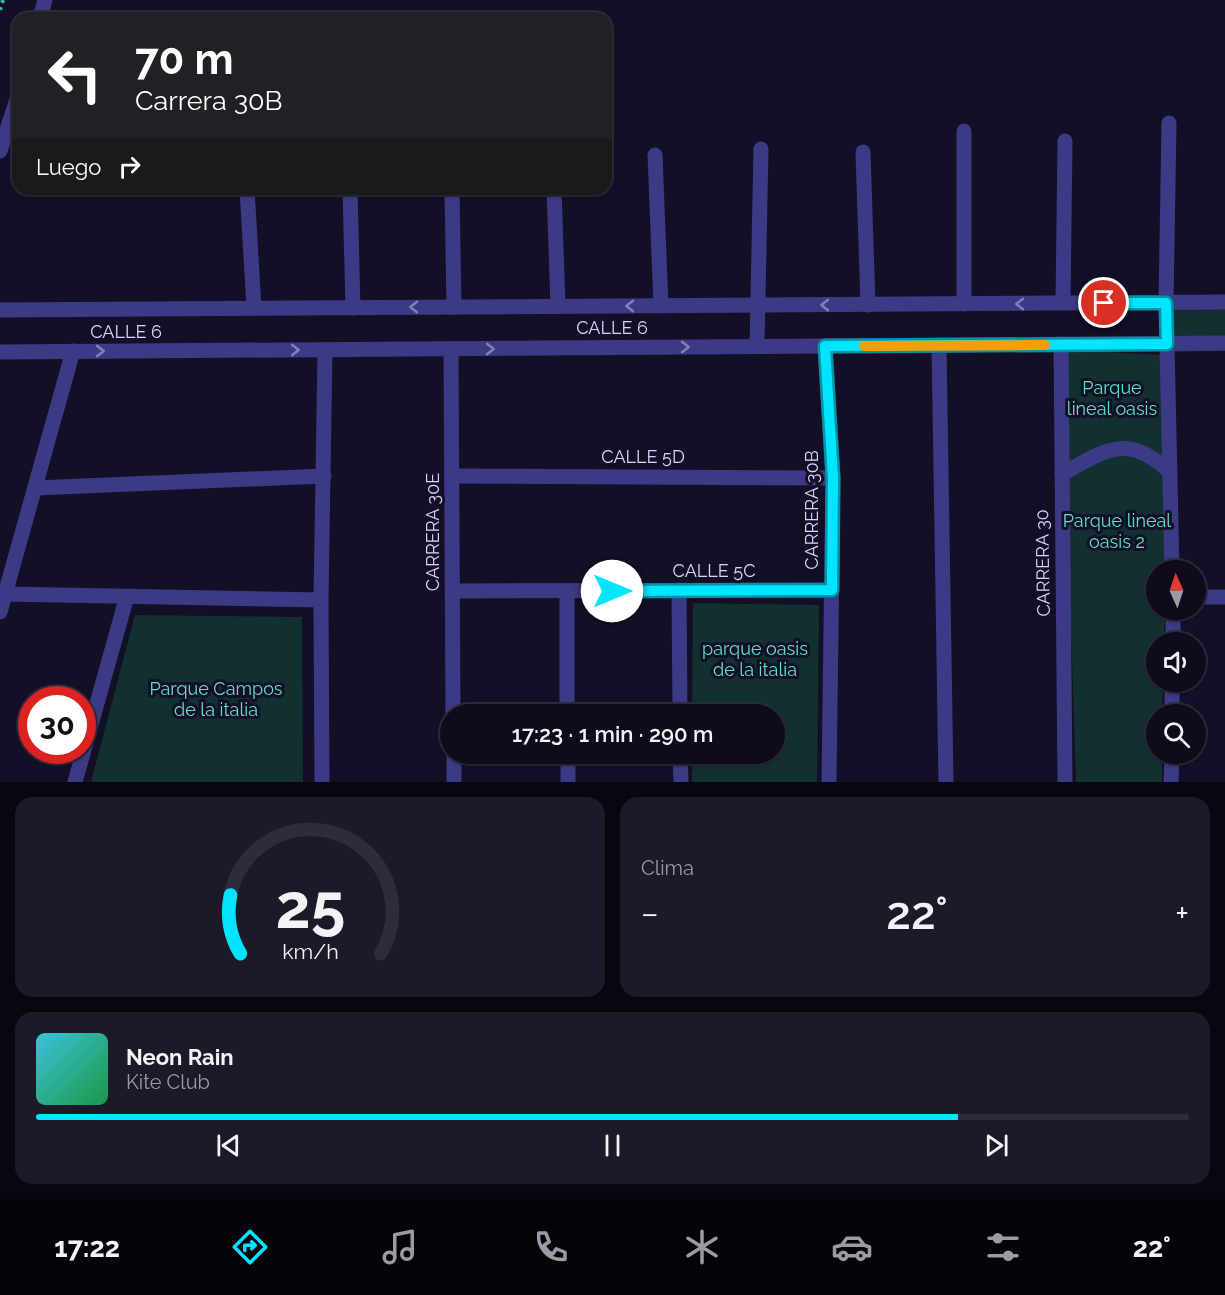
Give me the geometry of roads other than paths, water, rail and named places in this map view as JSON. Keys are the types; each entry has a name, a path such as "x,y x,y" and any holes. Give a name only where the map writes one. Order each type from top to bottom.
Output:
{"street":[{"path":"0,151 12,114"},
{"path":"1169,123 1166,303 1172,560"},
{"path":"964,131 964,304"},
{"path":"1063,303 1065,141"},
{"path":"757,346 761,149"},
{"path":"863,152 868,305"},
{"path":"655,154 661,306"},
{"path":"247,195 254,308"},
{"path":"350,195 353,308"},
{"path":"452,195 454,307"},
{"path":"554,195 558,306"},
{"name":"CALLE 6","path":"0,310 1225,302"},
{"name":"CALLE 6","path":"0,352 1225,343"},
{"name":"CARRERA 30","path":"1061,344 1065,782"},
{"path":"939,345 946,782"},
{"name":"CARRERA 30B","path":"825,346 833,478 829,782"},
{"name":"CARRERA 30E","path":"451,349 453,704"},
{"path":"322,782 321,600 325,350"},
{"path":"0,612 73,351"},
{"path":"1062,474 1099,453 1126,447 1146,453 1170,472"},
{"path":"35,488 324,476"},
{"name":"CALLE 5D","path":"452,476 833,478"},
{"path":"680,590 680,704"},
{"name":"CALLE 5C","path":"453,591 832,590"},
{"path":"567,591 567,704"},
{"path":"5,594 321,600"},
{"path":"75,782 127,596"},
{"path":"1206,597 1225,597"},
{"path":"454,764 454,782"},
{"path":"567,764 568,782"},
{"path":"680,764 681,782"},
{"path":"1171,782 1172,764"}],"park label":[{"name":"Parque lineal oasis","path":"1112,398"},
{"name":"Parque lineal oasis 2","path":"1117,531"},
{"name":"parque oasis de la italia","path":"755,659"},
{"name":"Parque Campos de la italia","path":"216,699"}]}
